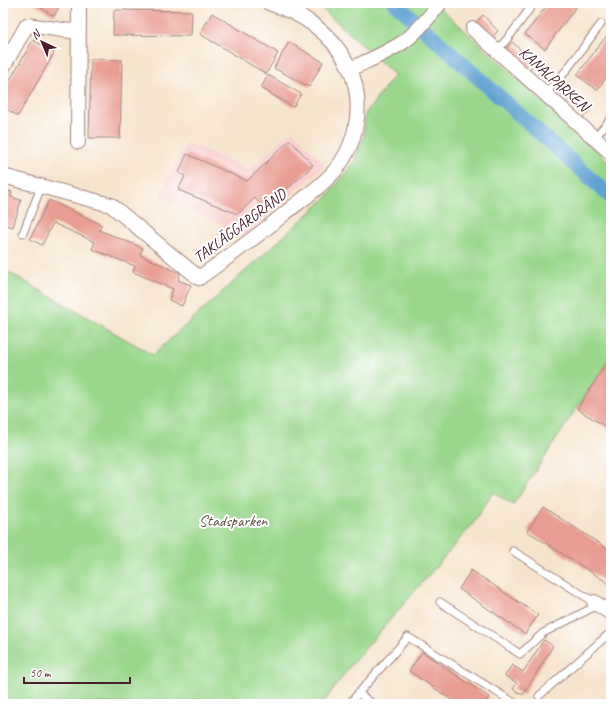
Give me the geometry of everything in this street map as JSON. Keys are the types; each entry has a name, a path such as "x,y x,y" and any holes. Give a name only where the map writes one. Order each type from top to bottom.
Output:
{"street":[{"path":"78,142 79,3"},
{"path":"269,3 287,9 310,21 330,40 340,52 350,69 406,40 425,22 439,5"},
{"path":"3,67 27,25 78,32"},
{"name":"KANALPARKEN","path":"473,29 611,153"},
{"name":"TAKLÄGGARGRÄND","path":"3,176 111,205 199,278 260,234 329,177 341,162 349,148 357,124 358,106 355,84 350,69"},
{"path":"596,604 611,612"}],"lane":[{"path":"497,51 534,3"},
{"path":"546,94 566,72 601,24"},
{"path":"594,138 611,120"},
{"path":"23,233 41,187"},
{"path":"440,602 520,654 543,633 596,604 513,551"},
{"path":"540,696 611,632"},
{"path":"349,704 408,638 516,704"},
{"path":"358,693 373,704"}],"shaded area":[{"path":"293,131 325,165 246,236 160,196 187,143 249,169"}],"green space":[{"name":"Stadsparken","path":"316,3 435,3 611,164 611,356 513,505 493,492 472,525 351,665 322,704 3,704 3,269 153,355 327,197 354,162 364,136 365,114 395,75"}],"building":[{"path":"33,3 61,3 54,16"},
{"path":"549,3 579,3 545,49 525,34"},
{"path":"114,10 192,11 191,36 113,35"},
{"path":"212,13 278,53 266,74 200,34"},
{"path":"483,15 498,31 492,37 476,22"},
{"path":"611,30 611,71 597,90 577,75"},
{"path":"33,40 54,53 18,116 3,107 3,92"},
{"path":"289,42 323,62 309,87 274,68"},
{"path":"512,42 535,63 529,70 506,49"},
{"path":"91,59 122,60 120,138 89,138"},
{"path":"268,75 301,94 293,107 261,88"},
{"path":"560,83 590,110 583,118 553,91"},
{"path":"290,140 313,165 265,210 255,198 238,214 178,190 185,176 179,173 187,154 247,181"},
{"path":"3,189 12,192 11,197 21,200 13,227 3,224 5,216 3,215"},
{"path":"49,200 102,225 99,230 143,248 140,255 180,273 178,280 191,285 182,306 169,300 173,289 133,272 135,266 92,249 95,242 53,223 42,245 30,239"},
{"path":"611,356 611,430 577,409"},
{"path":"543,507 611,551 611,585 527,531"},
{"path":"471,570 538,615 525,634 459,589"},
{"path":"544,640 553,646 523,695 513,689 517,683 505,676 512,665 523,672"},
{"path":"422,652 489,697 484,704 458,704 409,671"}],"waterway":[{"path":"395,3 611,197"}]}
